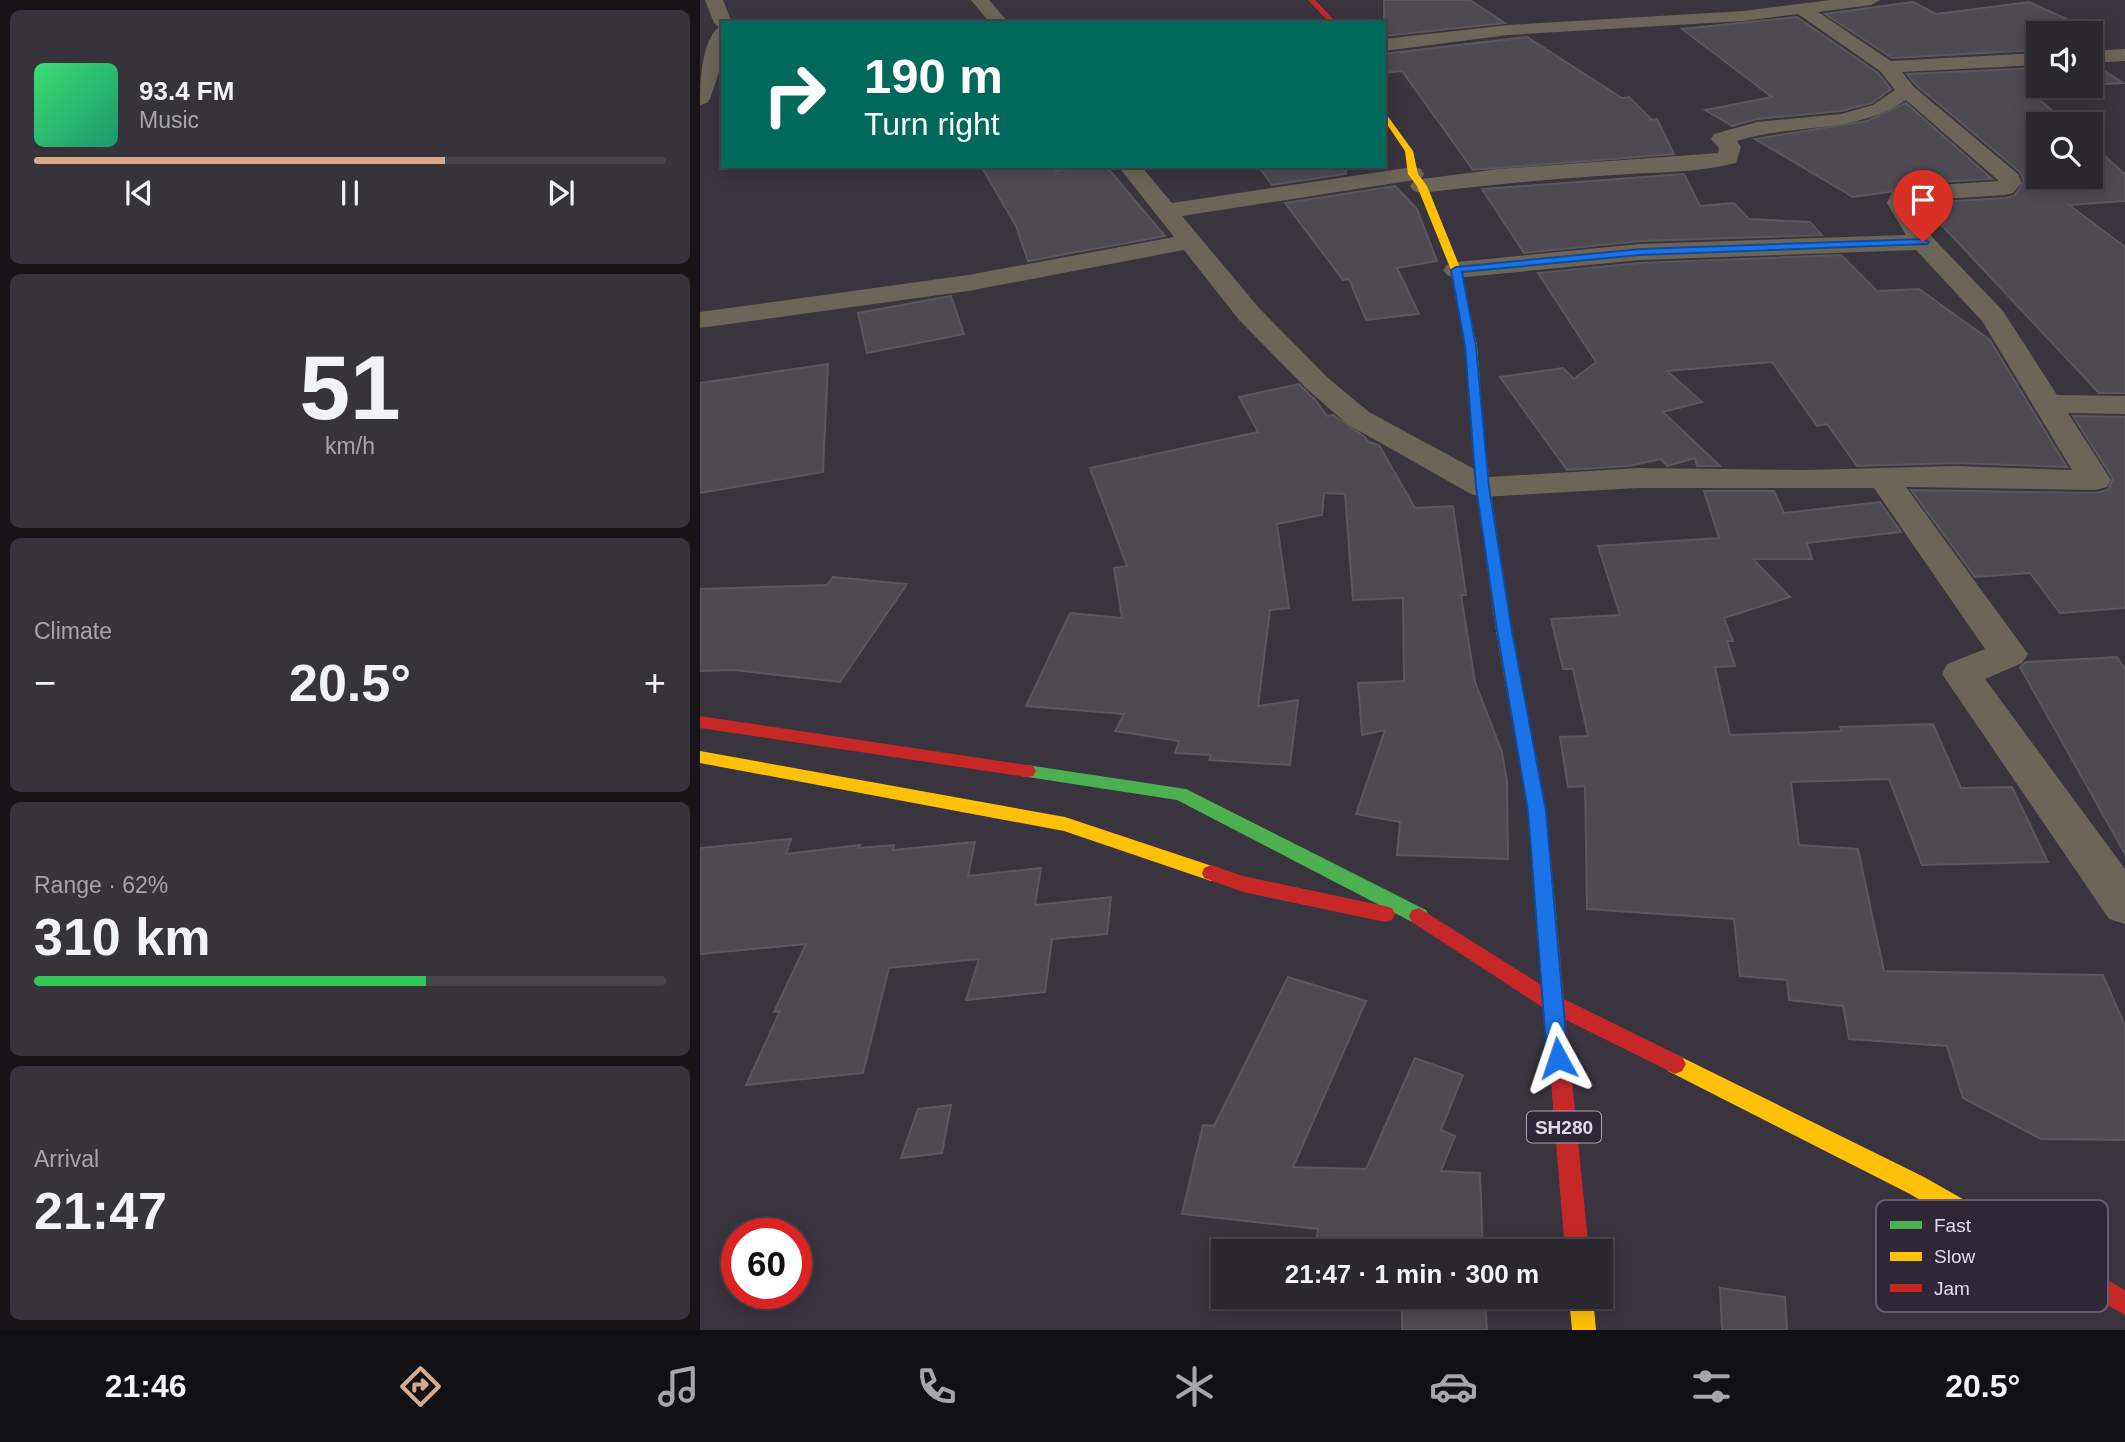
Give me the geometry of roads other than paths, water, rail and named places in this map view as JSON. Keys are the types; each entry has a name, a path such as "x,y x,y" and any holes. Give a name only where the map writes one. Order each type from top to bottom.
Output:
{"main road":[{"path":"1311,0 1332,21"},
{"name":"SH280","path":"1386,116 1409,151 1417,180 1456,270 1471,346 1483,487 1504,631 1537,811 1552,1003 1576,1239"},
{"path":"700,722 1180,794 1432,923 1552,1003 1943,1200"},
{"path":"700,757 1065,824 1242,884 1432,923"},
{"path":"2108,1293 2125,1303"},
{"path":"1582,1309 1584,1330"}],"street":[{"path":"714,0 722,21"},
{"path":"980,0 998,21"},
{"path":"1386,45 1508,30 1744,16 1871,0"},
{"path":"1802,9 1887,67 1907,91 1958,131 2011,183 2005,188 1994,190 1906,194 1900,197 1899,203 1923,242 1993,317 2049,404 2110,483"},
{"path":"700,23 721,25"},
{"path":"704,109 721,34"},
{"path":"2103,56 2125,55"},
{"path":"1887,67 2026,60"},
{"path":"1167,211 1417,180 1692,163 1728,158 1730,147 1722,139 1757,128 1842,120 1880,109 1907,91"},
{"path":"1131,168 1189,242 1288,357 1350,412 1483,487 1638,478 1807,480 1955,476 2110,483"},
{"path":"700,320 943,287 1189,242"},
{"path":"1456,270 1640,252 1923,242"},
{"path":"2049,404 2125,405"},
{"path":"1883,478 2009,654 1961,674 2125,905"}]}
